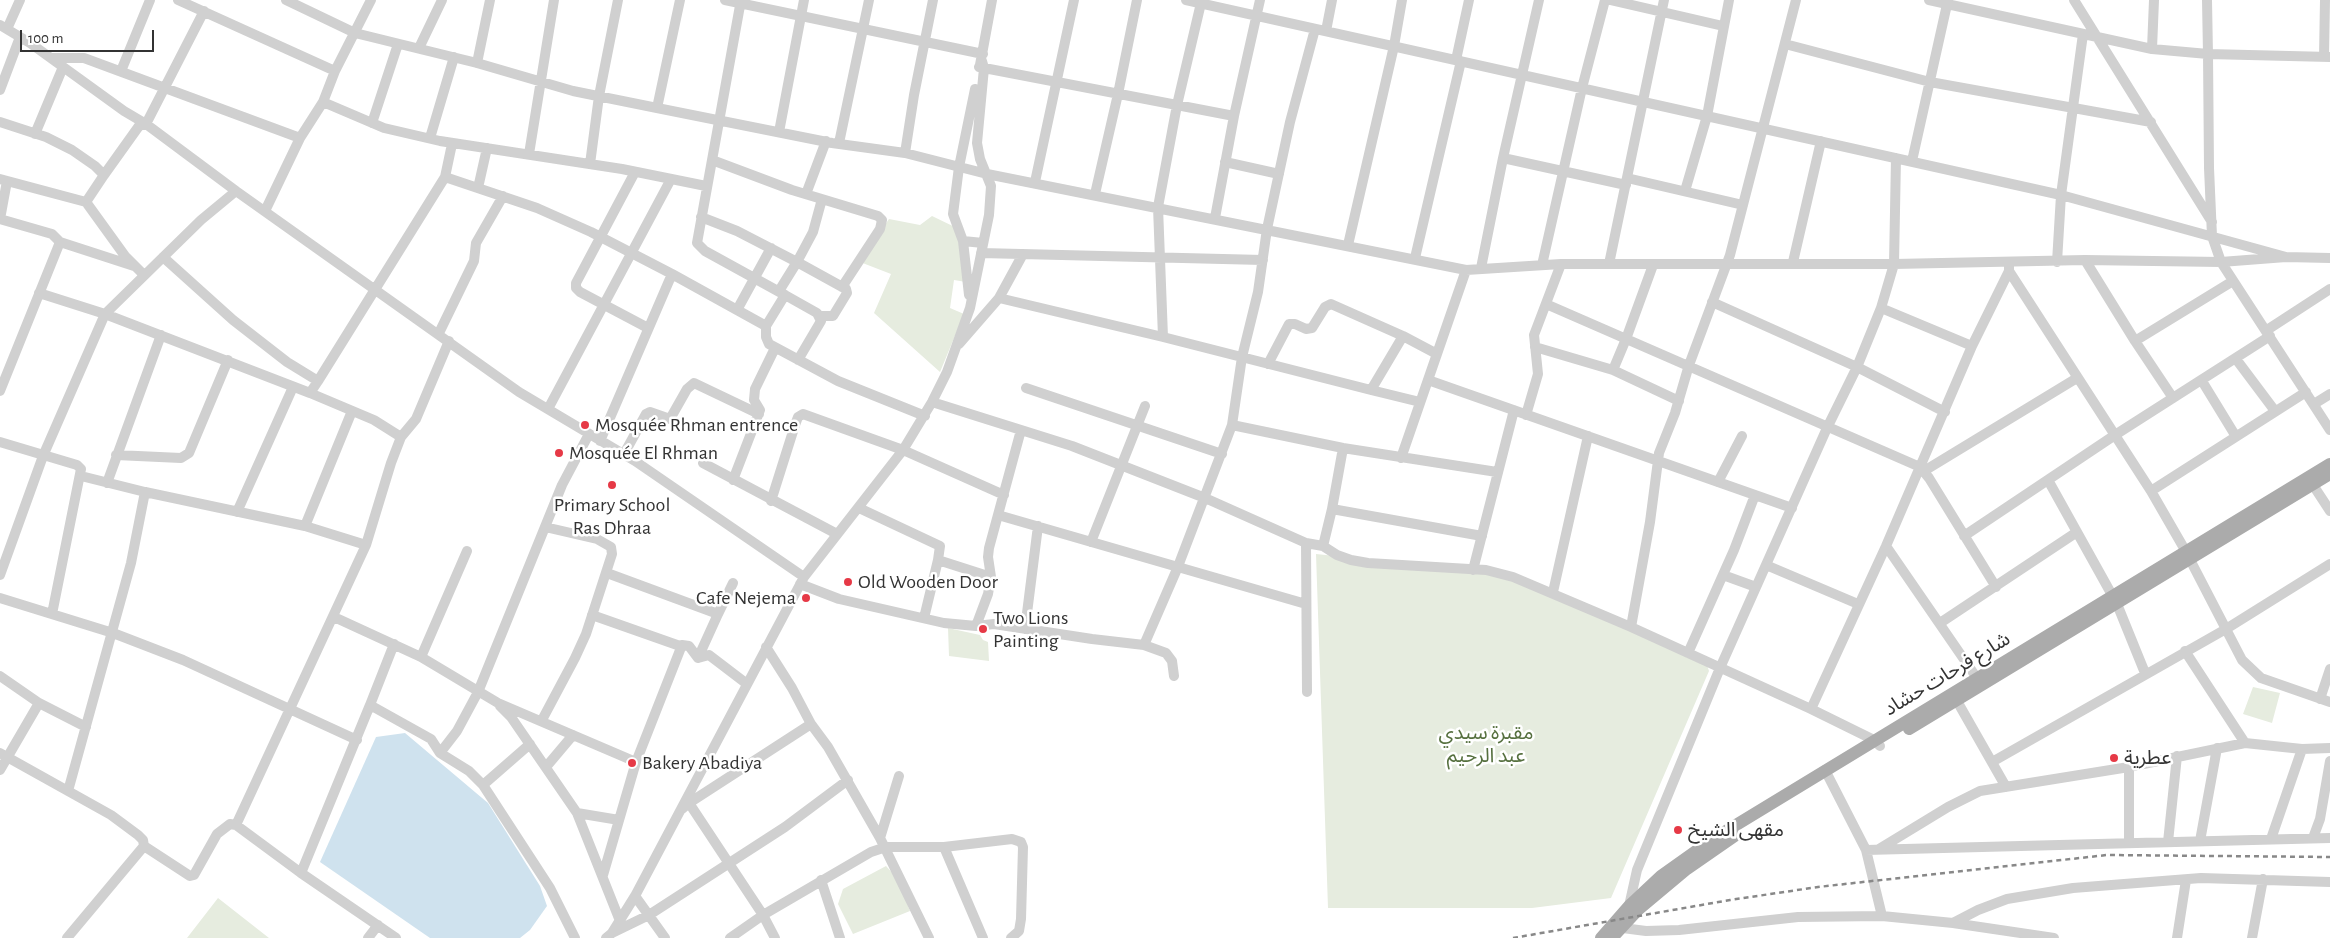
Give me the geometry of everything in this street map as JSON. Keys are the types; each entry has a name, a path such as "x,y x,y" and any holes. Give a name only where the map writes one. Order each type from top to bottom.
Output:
{"main road":[{"name":"شارع فرحات حشاد","path":"1601,938 1615,931 1661,876 1697,850 1956,697 2278,500 2330,464"},
{"name":"شارع فرحات حشاد","path":"2278,500 2312,485 2330,474"}],"street":[{"path":"20,0 4,27 146,124 236,191 439,333 519,392 624,454 802,581 839,598 944,623 976,626 994,624 1144,645 1166,653 1172,661 1174,676"},
{"path":"121,71 150,0"},
{"path":"178,0 335,71"},
{"path":"286,0 305,4 355,33 477,62 540,83 839,144 905,153 987,174 1267,228 1466,270 1561,264 1653,265 1794,262 2009,267 2086,260 2221,262 2286,257 2330,258"},
{"path":"265,211 300,138 323,102 335,71 371,0"},
{"path":"418,48 442,0"},
{"path":"477,62 490,0"},
{"path":"529,154 554,0"},
{"path":"590,164 599,96 618,0"},
{"path":"657,108 680,0"},
{"path":"726,0 924,42 982,63 1058,82 1234,116"},
{"path":"779,132 804,0"},
{"path":"839,144 869,0"},
{"path":"905,153 933,0"},
{"path":"970,308 963,241 953,214 959,168 982,63 992,0"},
{"path":"1035,182 1058,82 1074,0"},
{"path":"1095,194 1137,0"},
{"path":"1186,0 2061,195 2286,257"},
{"path":"1215,218 1234,116 1260,0"},
{"path":"1144,645 1177,569 1232,425 1242,358 1258,292 1267,228 1279,174 1320,30 1332,0"},
{"path":"1348,245 1394,46 1402,0"},
{"path":"1414,258 1459,61 1468,0"},
{"path":"1481,268 1503,158 1539,0"},
{"path":"1542,265 1582,88 1605,0"},
{"path":"1610,0 1723,26"},
{"path":"1609,264 1664,0"},
{"path":"1685,192 1707,116 1729,0"},
{"path":"1631,627 1650,522 1660,449 1680,401 1688,365 1727,264 1796,0"},
{"path":"1929,0 1948,2 2152,50 2208,54 2327,57 2325,0"},
{"path":"2074,0 2151,122 2212,224"},
{"path":"2152,50 2154,0"},
{"path":"2208,0 2209,168 2212,236 2221,262 2330,430"},
{"path":"701,217 737,231 772,248 842,287 847,293 833,316 820,316 755,276 700,248 697,238 740,2"},
{"path":"1912,161 1948,2"},
{"path":"1163,337 1158,207 1177,105 1205,3"},
{"path":"86,202 139,126 146,124 163,87 204,11"},
{"path":"2057,262 2061,195 2083,34"},
{"path":"0,90 20,37"},
{"path":"372,123 398,44"},
{"path":"1785,44 1930,82 2151,122"},
{"path":"430,138 454,56"},
{"path":"52,58 84,58 300,138"},
{"path":"611,936 635,896 802,581 903,450 932,402 956,347 970,308 991,199 987,174 980,159 977,143 982,63"},
{"path":"36,134 63,67"},
{"path":"323,102 390,130 452,144 590,164 706,186"},
{"path":"0,122 36,134 72,150 104,175"},
{"path":"806,194 826,141"},
{"path":"1794,262 1821,141"},
{"path":"310,392 376,290 394,257 445,177 452,144"},
{"path":"478,188 486,148"},
{"path":"1503,158 1563,171 1685,192 1743,205"},
{"path":"1634,908 1637,870 1720,668 1827,428 1857,367 1881,308 1894,264 1896,158"},
{"path":"712,160 806,194 878,216 882,220 880,229 842,287"},
{"path":"1225,162 1279,174"},
{"path":"635,172 576,283 576,288 580,292 648,328"},
{"path":"445,177 537,208 600,237 766,326"},
{"path":"548,409 670,179"},
{"path":"135,267 60,242 52,234 0,219 3,180 86,202 135,267 144,275"},
{"path":"0,575 43,456 104,314 201,220 236,191"},
{"path":"439,333 474,261 476,243 503,196"},
{"path":"822,199 813,232 766,326 766,337 769,344 838,381 924,416"},
{"path":"963,241 982,248 1023,254 1263,260"},
{"path":"1,384 60,242"},
{"path":"736,310 772,248"},
{"path":"956,347 999,298 1023,254"},
{"path":"163,257 233,320 287,362 318,380"},
{"path":"2086,260 2135,341 2173,398"},
{"path":"1526,415 1538,374 1534,335 1561,264"},
{"path":"1612,370 1626,339 1653,265"},
{"path":"1811,709 1858,604 1922,470 1972,346 2009,267"},
{"path":"2009,267 2077,378 2151,491 2187,554 2242,660 2254,673 2267,680 2325,700 2330,669"},
{"path":"1401,458 1466,270"},
{"path":"600,441 672,274"},
{"path":"2135,341 2233,281"},
{"path":"1964,536 2115,435 2236,359 2268,333 2330,289"},
{"path":"39,293 104,314 310,392 374,420 401,437"},
{"path":"999,298 1420,402"},
{"path":"1712,302 1857,367 1945,412"},
{"path":"1268,364 1289,324 1295,324 1306,329 1312,328 1325,307 1331,304 1403,336 1437,354"},
{"path":"1546,304 1688,365 1922,470 1996,587"},
{"path":"1881,308 1972,346"},
{"path":"798,360 820,324 820,316"},
{"path":"108,483 116,455 161,335"},
{"path":"1371,390 1403,336"},
{"path":"236,824 366,545 401,437 416,419 450,341"},
{"path":"1535,347 1612,370 1680,401"},
{"path":"733,480 760,410 754,400 755,389 775,348"},
{"path":"2236,359 2275,411"},
{"path":"116,455 180,458 189,453 228,360"},
{"path":"1922,470 2077,378"},
{"path":"1428,380 1792,508"},
{"path":"2202,381 2235,435"},
{"path":"624,454 646,414 650,412 670,419 687,389 694,383 759,414"},
{"path":"237,512 293,387"},
{"path":"1026,388 1222,454"},
{"path":"2151,491 2235,435 2306,392"},
{"path":"2314,404 2330,394"},
{"path":"932,402 1072,446 1205,498 1306,543 1322,546 1337,555 1368,563 1500,573 1553,592 1811,709 1876,743"},
{"path":"1091,542 1144,406"},
{"path":"1473,570 1514,410"},
{"path":"305,526 352,411"},
{"path":"771,500 798,416 803,414 903,450 1004,494"},
{"path":"1232,425 1343,448 1497,472"},
{"path":"976,626 988,594 991,577 988,557 1021,430"},
{"path":"440,754 457,731 478,692 562,485 589,434"},
{"path":"1553,592 1588,436"},
{"path":"1718,482 1742,436"},
{"path":"0,442 77,465 81,469 52,614"},
{"path":"1322,546 1332,509 1343,448"},
{"path":"703,462 733,480 837,534"},
{"path":"81,476 145,492 305,526 366,545"},
{"path":"2048,480 2115,600 2145,673"},
{"path":"2312,485 2330,511"},
{"path":"68,790 113,633 136,542 145,492"},
{"path":"1688,653 1723,574 1755,494"},
{"path":"859,508 937,544 940,549 924,618"},
{"path":"1332,509 1482,536"},
{"path":"998,515 1177,569 1306,604"},
{"path":"1025,629 1038,526"},
{"path":"542,720 575,658 607,573 612,554 611,547 608,544 597,539 545,527"},
{"path":"1940,622 2077,532"},
{"path":"1306,543 1307,692"},
{"path":"1886,546 1980,681"},
{"path":"421,657 466,550"},
{"path":"938,560 991,577"},
{"path":"1766,565 1858,604"},
{"path":"1992,762 2145,673 2226,629 2329,566"},
{"path":"607,573 718,614"},
{"path":"1723,574 1756,587"},
{"path":"698,658 733,583"},
{"path":"0,598 113,633 184,660 357,740"},
{"path":"592,615 680,646 689,646 698,658"},
{"path":"334,616 421,657 498,703 542,720 636,762"},
{"path":"301,873 357,740 394,644"},
{"path":"603,875 636,762 680,646"},
{"path":"766,648 792,688 811,724 828,747 848,780 883,843 929,938"},
{"path":"2185,651 2245,743"},
{"path":"698,658 709,655 747,684"},
{"path":"0,676 39,703 86,726"},
{"path":"1956,697 2006,787"},
{"path":"0,770 4,756 39,703"},
{"path":"498,703 546,766 577,813 620,921"},
{"path":"370,705 431,740 440,754 469,771 483,786 550,888 575,938"},
{"path":"677,814 688,803 811,724"},
{"path":"546,766 573,735"},
{"path":"1879,849 1966,796 1980,791 2129,767 2245,743 2302,749 2330,748"},
{"path":"483,786 530,744"},
{"path":"2200,841 2218,748"},
{"path":"2271,840 2302,749"},
{"path":"4,756 68,790 128,826 143,840 144,846 190,876 194,875 217,834 230,824 236,824 301,873 396,938"},
{"path":"2168,842 2177,756"},
{"path":"2313,838 2320,819 2330,761"},
{"path":"2128,843 2129,767"},
{"path":"1827,774 1866,850 1882,916"},
{"path":"730,938 763,915 871,852 883,843 899,776"},
{"path":"611,936 649,915 785,827 848,780"},
{"path":"688,803 763,915 775,938"},
{"path":"2320,819 2330,812"},
{"path":"577,813 619,820"},
{"path":"1866,850 2330,838"},
{"path":"883,843 944,847 1012,839 1020,842 1023,847 1021,919 1019,931 1010,938"},
{"path":"67,938 144,846"},
{"path":"944,847 983,938"},
{"path":"1954,923 1986,907 2024,895 2073,888 2186,880 2263,879 2330,882"},
{"path":"2252,938 2263,879"},
{"path":"821,880 840,938"},
{"path":"2177,938 2186,880"},
{"path":"635,896 665,938"},
{"path":"1615,931 1679,930 1798,917 1882,916 1954,923 2054,938"},
{"path":"368,938 378,924"}],"green space":[{"path":"932,216 961,230 966,282 954,280 950,308 964,314 940,372 874,313 891,274 860,262 889,219 920,225"},
{"name":"مقبرة سيدي عبد الرحيم","path":"1316,554 1501,573 1706,662 1709,671 1611,898 1532,908 1328,908"},
{"path":"948,628 980,635 983,640 988,642 989,661 949,656"},
{"path":"2253,687 2280,693 2272,723 2243,714"},
{"path":"886,866 897,878 910,911 853,934 838,904 843,889"},
{"path":"218,898 269,938 187,938"}],"water":[{"path":"405,733 488,803 540,886 547,906 530,930 520,938 430,938 320,862 376,737"}],"railway":[{"path":"1513,938 1730,900 1818,887 2107,855 2330,857"}],"place":[{"name":"Mosquée Rhman entrence","path":"585,425"},
{"name":"Mosquée El Rhman","path":"559,453"},
{"name":"Primary School Ras Dhraa","path":"612,485"},
{"name":"Old Wooden Door","path":"848,582"},
{"name":"Cafe Nejema","path":"806,598"},
{"name":"Two Lions Painting","path":"983,629"},
{"name":"عطرية","path":"2114,758"},
{"name":"Bakery Abadiya","path":"632,763"},
{"name":"مقهى الشيخ","path":"1678,830"}]}
